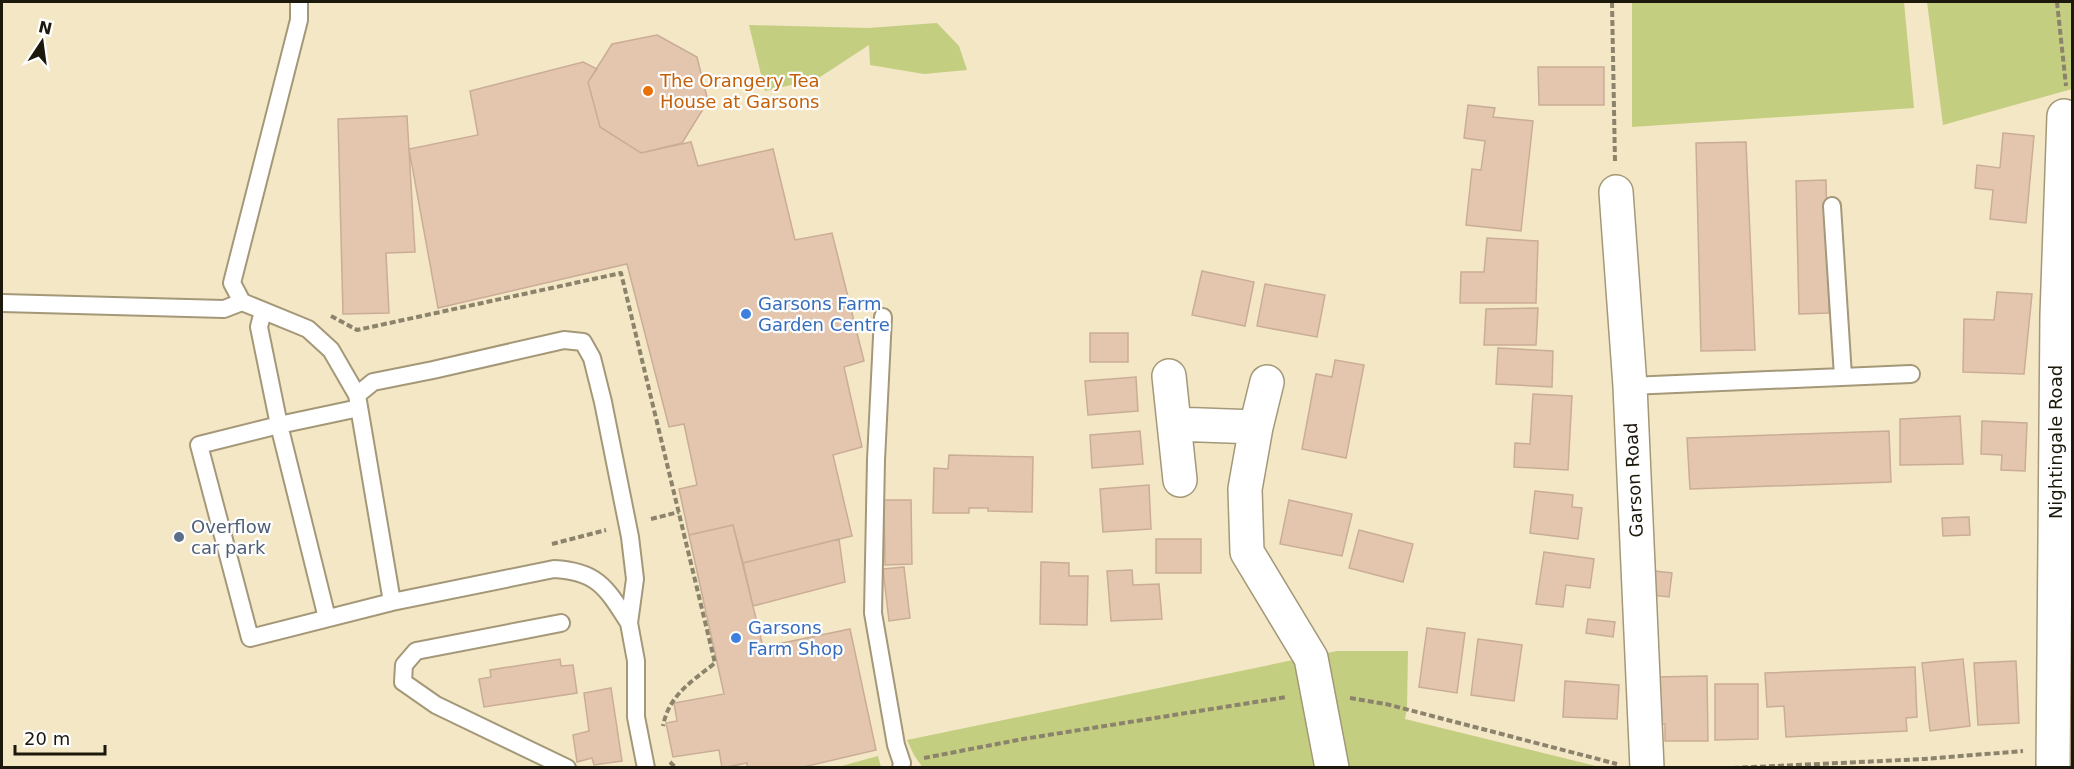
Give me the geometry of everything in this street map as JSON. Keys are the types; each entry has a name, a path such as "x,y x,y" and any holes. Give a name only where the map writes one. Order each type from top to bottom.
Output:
{"street":[{"name":"Nightingale Road","path":"2053,758 2064,438 2064,116"},
{"name":"Garson Road","path":"1616,192 1630,386 1633,766"},
{"path":"1169,376 1180,480"},
{"path":"1267,381 1245,489 1247,552 1311,658 1332,768"},
{"path":"1174,424 1256,428"}],"lane":[{"path":"299,2 299,20 232,283 242,302 308,329 331,350 358,402 392,602"},
{"path":"1832,206 1843,376"},
{"path":"2,303 224,309 242,302"},
{"path":"263,311 259,327 279,425 327,618"},
{"path":"883,317 876,460 873,613 896,745 902,766"},
{"path":"629,623 610,595 593,578 575,570 554,569 392,602 249,638 199,445 358,402 372,382 564,340 583,342 592,358 603,402 630,537 635,579 629,623 636,661 636,717 646,768"},
{"path":"1630,386 1911,374"},
{"path":"561,623 416,651 404,665 404,682 436,705 567,768"}],"path":[{"path":"1612,2 1616,192"},
{"path":"2057,2 2067,91 2064,116"},
{"path":"902,766 1023,740 1317,692 1386,704 1633,766"},
{"path":"1733,768 1924,759 2053,758"}],"green space":[{"path":"1632,2 1904,2 1914,108 1632,127"},
{"path":"1927,2 2072,2 2072,89 1943,125"},
{"path":"937,23 959,46 967,70 924,74 870,65 869,45 817,79 765,91 749,25 868,28"},
{"path":"1337,651 1408,651 1405,719 1600,767 923,768 907,740"},
{"path":"878,756 881,767 838,767"}],"building":[{"name":"The Orangery Tea House at Garsons","path":"657,35 697,57 708,101 682,143 641,153 600,127 588,82 612,44"},
{"name":"Garsons Farm Garden Centre","path":"583,62 597,69 588,82 600,127 641,153 691,142 698,166 773,149 795,240 832,233 864,361 844,367 862,447 833,455 852,536 743,563 733,525 689,535 679,489 697,485 684,424 669,427 627,264 438,308 409,149 478,135 470,91"},
{"path":"1538,67 1604,67 1604,105 1539,105"},
{"path":"1468,105 1495,108 1493,117 1533,121 1521,231 1466,225 1472,169 1481,170 1485,141 1464,138"},
{"path":"407,116 415,252 386,253 389,313 343,314 338,119"},
{"path":"2003,133 2034,136 2026,223 1990,219 1993,190 1975,188 1977,165 2000,168"},
{"path":"1746,142 1755,350 1701,351 1696,143"},
{"path":"1826,180 1829,313 1799,314 1796,181"},
{"path":"1487,238 1538,241 1536,303 1460,303 1461,272 1484,272"},
{"path":"1202,271 1254,282 1245,326 1192,315"},
{"path":"1265,284 1325,295 1317,337 1257,326"},
{"path":"1997,292 2032,294 2024,374 1963,372 1964,319 1994,320"},
{"path":"1538,308 1536,345 1484,345 1486,309"},
{"path":"1090,333 1128,333 1128,362 1090,362"},
{"path":"1498,348 1553,351 1552,387 1496,384"},
{"path":"1335,360 1364,365 1346,458 1302,449 1316,374 1332,377"},
{"path":"1136,377 1138,411 1088,415 1085,381"},
{"path":"1533,394 1572,396 1568,470 1514,467 1515,443 1530,444"},
{"path":"1960,416 1963,464 1900,465 1900,419"},
{"path":"1982,421 2027,423 2025,471 2001,470 2002,455 1981,454"},
{"path":"1140,431 1143,464 1092,468 1090,435"},
{"path":"1889,431 1891,482 1690,489 1687,438"},
{"path":"949,455 1033,457 1032,512 969,508 969,513 933,513 934,468 948,469"},
{"path":"1149,485 1151,529 1103,532 1100,489"},
{"path":"1535,491 1573,495 1572,507 1582,508 1578,539 1530,533"},
{"path":"884,500 911,500 912,564 885,565"},
{"path":"1289,500 1352,514 1342,556 1280,544"},
{"path":"1969,517 1970,535 1943,536 1942,518"},
{"name":"Garsons Farm Shop","path":"733,525 763,647 850,629 876,750 799,768 747,768 747,763 722,768 719,750 673,757 666,723 677,721 674,703 724,694 689,535"},
{"path":"1359,530 1413,544 1403,582 1349,568"},
{"path":"839,539 845,582 753,606 743,563"},
{"path":"1156,539 1201,539 1201,573 1156,573"},
{"path":"1544,552 1594,559 1590,588 1566,585 1563,607 1536,604"},
{"path":"1041,562 1069,563 1069,576 1088,576 1087,625 1040,624"},
{"path":"904,567 910,618 889,621 883,569"},
{"path":"1132,570 1133,585 1159,584 1162,619 1111,621 1107,571"},
{"path":"1646,570 1672,573 1669,597 1643,594"},
{"path":"1588,619 1615,622 1613,637 1586,633"},
{"path":"1427,628 1465,633 1457,693 1419,687"},
{"path":"1478,639 1522,645 1514,701 1471,695"},
{"path":"560,659 561,666 573,665 577,693 484,707 479,679 491,677 490,670"},
{"path":"1963,659 1970,726 1930,731 1922,663"},
{"path":"2016,661 2019,723 1978,725 1974,663"},
{"path":"1915,667 1917,717 1906,718 1907,731 1786,737 1784,706 1767,707 1765,673"},
{"path":"1707,676 1708,741 1665,741 1665,724 1653,724 1653,677"},
{"path":"1565,681 1619,685 1617,719 1563,717"},
{"path":"1715,684 1758,684 1758,739 1715,740"},
{"path":"611,688 622,761 594,765 592,758 577,762 573,735 589,731 584,693"}],"place":[{"name":"The Orangery Tea House at Garsons","path":"648,91"},
{"name":"Garsons Farm Garden Centre","path":"746,314"},
{"name":"Overflow car park","path":"179,537"},
{"name":"Garsons Farm Shop","path":"736,638"}]}
